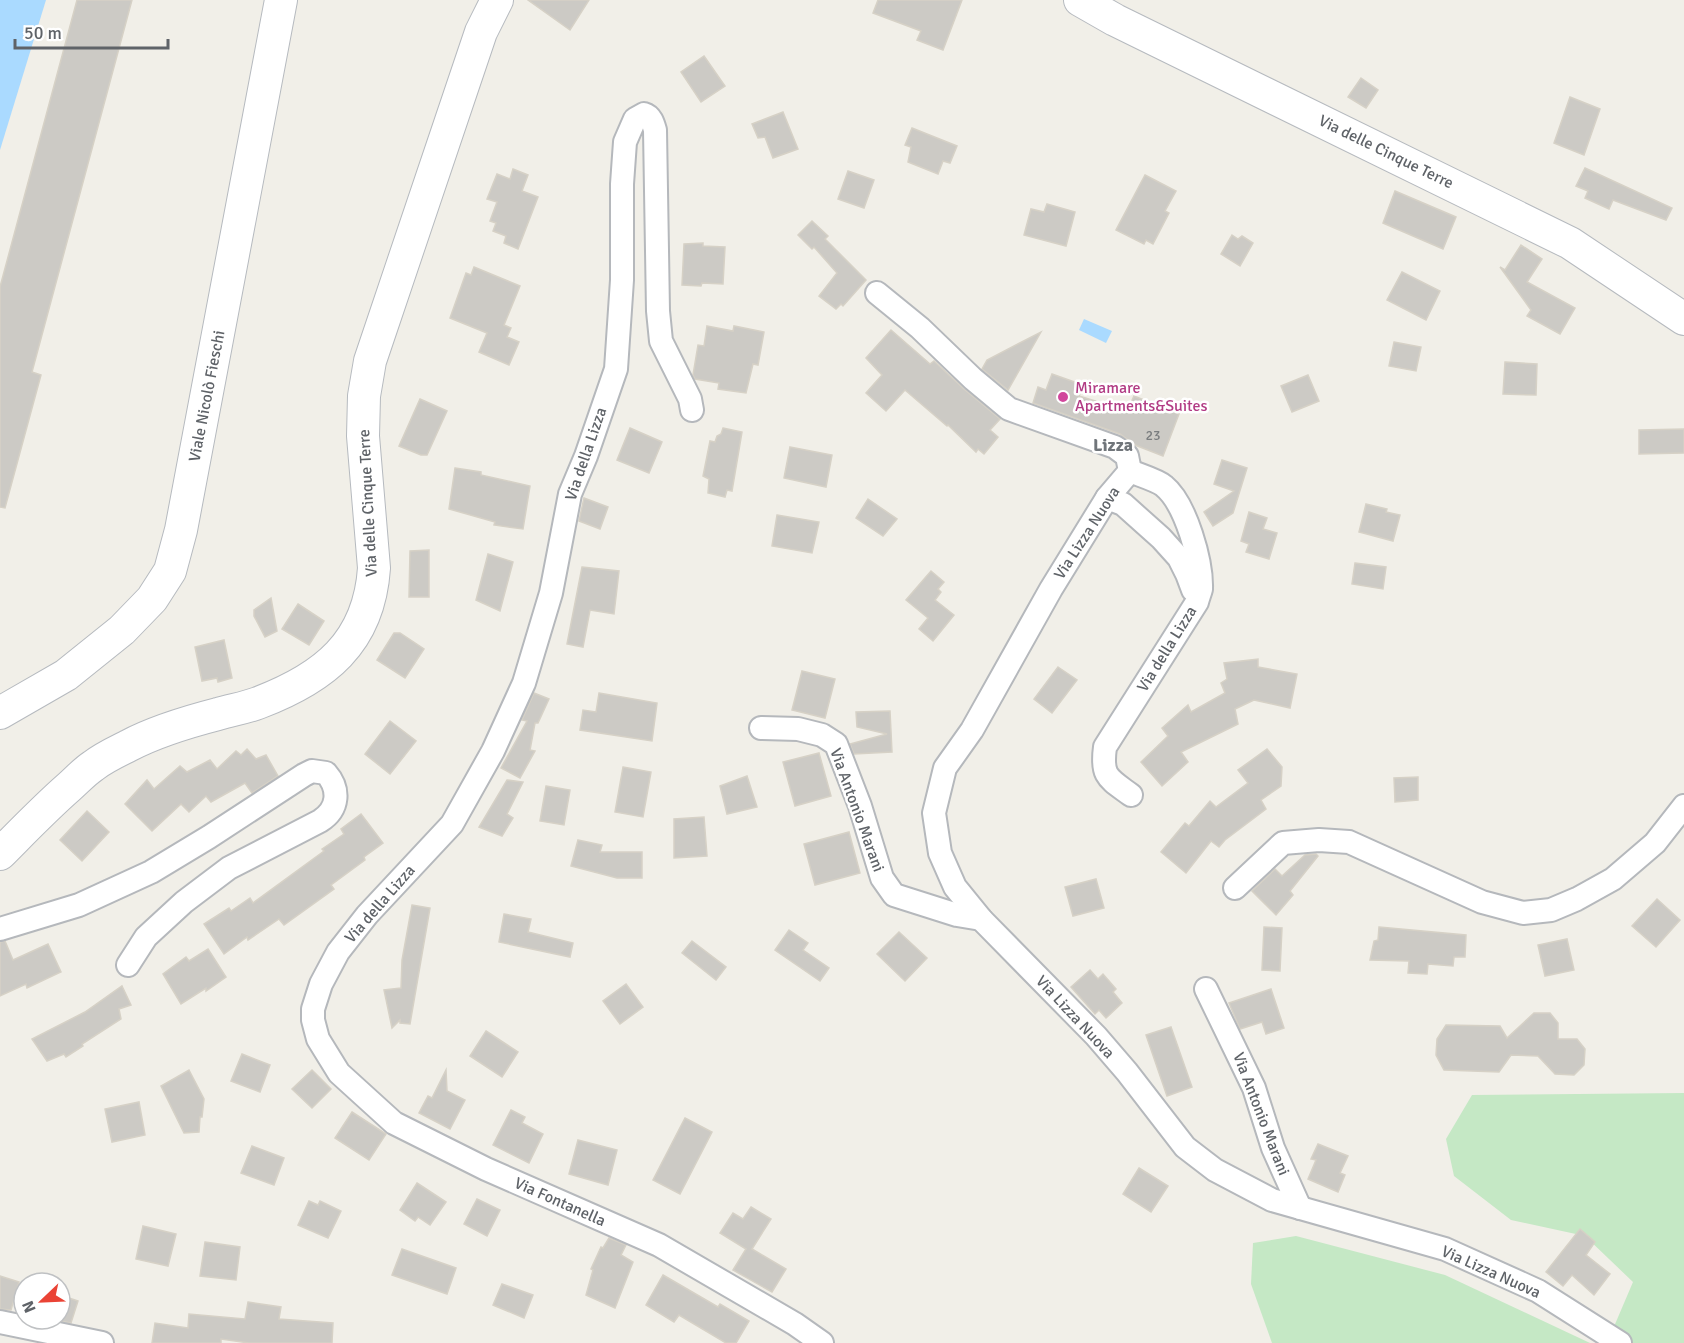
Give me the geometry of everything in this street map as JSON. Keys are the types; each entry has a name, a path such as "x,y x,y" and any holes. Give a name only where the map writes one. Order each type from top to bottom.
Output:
{"main road":[{"name":"Viale Nicolò Fieschi","path":"0,713 66,675 122,630 152,599 170,571 182,530 281,0"},
{"name":"Via delle Cinque Terre","path":"0,854 53,801 93,766 129,745 178,724 256,704 294,687 339,655 354,637 372,588 374,568 363,436 364,396 370,361 482,32 497,0"},
{"name":"Via delle Cinque Terre","path":"1080,0 1115,20 1570,243 1684,319"}],"street":[{"name":"Via della Lizza","path":"318,1039 313,1020 313,1009 321,984 338,952 367,915 452,824 493,751 524,683 551,593 570,494 586,456 616,369 622,280 622,184 625,142 635,119 644,114 648,115 655,130 658,311 661,341 690,399 692,410"},
{"path":"877,293 920,328 973,379 1009,409 1114,447 1127,456 1130,471"},
{"name":"Via Lizza Nuova","path":"1130,471 1107,498 1051,589 972,729 945,768 934,813 940,853 955,887 981,919 1096,1036 1185,1147 1215,1170 1272,1200 1445,1250 1538,1291 1620,1343"},
{"name":"Via della Lizza","path":"1130,471 1164,485 1178,503 1190,528 1199,568 1201,590 1197,603 1105,747 1104,770 1109,779 1131,795"},
{"path":"1107,498 1123,504 1179,558 1197,603"},
{"name":"Via Antonio Marani","path":"761,728 798,729 822,735 836,744 860,806 882,878 894,895 957,915 981,919"},
{"path":"0,929 79,905 152,872 284,790 304,775 312,771 326,773 332,780 336,795 335,803 326,817 229,868 193,895 147,937 128,965"},
{"path":"1235,888 1283,843 1319,840 1349,842 1482,902 1523,913 1551,910 1577,899 1612,879 1655,843 1684,806"},
{"name":"Via Antonio Marani","path":"1206,989 1254,1088 1273,1148 1300,1208"},
{"name":"Via Fontanella","path":"318,1039 339,1073 394,1123 486,1169 659,1245 795,1324 822,1343"},
{"path":"0,1322 102,1343"}],"green space":[{"path":"1684,1093 1684,1343 1607,1343 1633,1282 1585,1236 1511,1220 1454,1176 1446,1139 1472,1095"},
{"path":"1296,1236 1445,1275 1590,1343 1272,1343 1251,1284 1253,1243"}],"water":[{"path":"0,0 46,0 0,150"},
{"path":"1084,319 1112,331 1106,343 1079,330"}],"building":[{"path":"77,0 132,0 32,372 41,375 5,508 0,507 0,287"},
{"path":"528,0 589,0 570,30"},
{"path":"878,0 962,0 943,50 917,40 921,31 873,13"},
{"path":"704,56 725,86 701,102 681,72"},
{"path":"1361,78 1378,90 1366,108 1348,97"},
{"path":"1570,97 1600,109 1584,155 1554,143"},
{"path":"783,112 798,149 773,158 765,137 758,138 752,124"},
{"path":"912,128 957,146 950,163 943,161 938,174 908,162 911,147 905,145"},
{"path":"1585,168 1672,208 1666,220 1613,200 1609,209 1585,198 1588,191 1576,186"},
{"path":"513,169 528,175 522,191 538,197 518,249 504,243 506,236 493,231 496,223 490,221 497,202 487,199 497,174 510,179"},
{"path":"848,171 874,180 864,208 838,199"},
{"path":"1145,175 1176,191 1165,211 1169,213 1153,244 1146,240 1144,244 1116,230"},
{"path":"1395,191 1456,217 1443,249 1383,223"},
{"path":"1047,204 1075,212 1066,246 1024,235 1031,209 1044,212"},
{"path":"812,221 828,236 825,239 866,280 843,306 841,304 836,309 819,296 837,273 814,247 812,249 798,235"},
{"path":"1232,235 1238,239 1242,236 1253,243 1240,266 1221,254"},
{"path":"703,243 703,246 725,247 723,284 682,285 684,244"},
{"path":"1521,245 1542,259 1527,282 1575,308 1560,334 1527,316 1531,310 1500,267 1505,270"},
{"path":"474,267 520,286 504,325 511,328 507,337 519,342 509,365 479,352 487,333 450,318 466,273 471,275"},
{"path":"1402,272 1440,291 1426,320 1387,300"},
{"path":"707,326 733,331 734,326 764,332 758,365 753,364 746,393 718,389 719,383 695,379 693,375 698,345 704,346"},
{"path":"891,330 930,364 934,361 1000,419 990,430 998,437 984,454 978,449 976,452 948,425 905,390 886,411 866,393 882,375 866,358"},
{"path":"1041,332 1008,390 982,369 987,360"},
{"path":"1394,342 1421,347 1416,371 1389,366"},
{"path":"1505,362 1537,364 1536,395 1503,394"},
{"path":"1052,374 1083,385 1079,396 1128,409 1134,396 1179,414 1163,456 1135,445 1120,434 1033,403 1038,387 1046,390"},
{"path":"1308,375 1319,401 1292,412 1281,386"},
{"path":"420,399 447,411 427,455 421,455 399,446"},
{"path":"630,428 662,442 649,473 617,460"},
{"path":"723,428 742,432 732,491 727,490 725,497 708,493 709,479 703,476 710,441 715,442"},
{"path":"1684,429 1684,453 1639,454 1639,430"},
{"path":"790,447 832,455 826,487 784,478"},
{"path":"1222,460 1247,468 1233,513 1213,526 1204,512 1234,491 1214,484"},
{"path":"455,468 481,472 481,475 530,486 523,529 494,525 495,522 449,509"},
{"path":"584,498 608,507 600,529 579,521"},
{"path":"868,499 897,519 883,536 856,518"},
{"path":"1366,504 1400,515 1393,541 1359,532"},
{"path":"1249,512 1267,518 1263,529 1277,533 1269,559 1246,552 1249,544 1241,541"},
{"path":"777,515 819,522 812,553 772,546"},
{"path":"429,550 429,597 409,597 410,551"},
{"path":"488,554 513,562 500,611 476,600"},
{"path":"1355,563 1386,567 1383,589 1352,584"},
{"path":"582,567 619,571 614,614 590,610 583,647 567,644"},
{"path":"931,571 944,582 938,589 941,592 935,600 954,615 933,641 919,629 928,618 906,600"},
{"path":"271,598 277,631 265,637 254,616 254,610"},
{"path":"298,604 324,621 309,645 282,629"},
{"path":"394,633 400,633 424,649 405,678 377,660"},
{"path":"224,640 232,678 218,682 217,678 202,681 195,647"},
{"path":"1258,659 1258,667 1297,674 1290,708 1254,700 1235,709 1238,724 1181,752 1188,762 1162,786 1141,762 1168,736 1162,728 1188,705 1191,712 1225,693 1221,683 1227,679 1224,663"},
{"path":"1058,667 1077,680 1052,713 1034,699"},
{"path":"802,671 835,679 825,718 792,710"},
{"path":"534,693 549,699 538,723 535,723 530,750 535,751 520,778 501,768 527,721 522,720"},
{"path":"599,693 657,703 652,741 580,730 583,710 596,712"},
{"path":"890,711 892,752 854,754 850,744 887,734 857,727 856,712"},
{"path":"390,721 416,741 390,774 365,754"},
{"path":"247,749 256,759 266,755 278,776 252,793 245,783 211,802 206,796 189,812 181,804 152,831 125,804 147,780 154,789 180,766 187,772 210,760 217,769 236,751 241,755"},
{"path":"1267,749 1282,767 1281,786 1261,800 1266,809 1219,847 1211,841 1186,873 1161,852 1185,823 1189,826 1210,801 1216,807 1248,783 1238,770"},
{"path":"819,753 831,796 795,806 783,762"},
{"path":"623,767 651,772 643,817 615,812"},
{"path":"747,776 757,807 727,814 720,786"},
{"path":"1418,777 1418,800 1395,802 1394,778"},
{"path":"507,780 523,782 507,814 513,818 502,836 479,827"},
{"path":"546,786 570,790 564,825 540,821"},
{"path":"87,811 109,832 82,861 60,840"},
{"path":"361,814 383,843 364,857 365,860 331,885 334,889 284,925 279,919 248,940 247,937 224,954 204,924 229,908 231,911 250,898 253,903 324,851 322,849 344,834 341,829"},
{"path":"704,817 707,856 674,858 674,819"},
{"path":"849,832 860,873 815,885 804,844"},
{"path":"578,840 602,845 600,852 642,852 642,878 617,878 571,866"},
{"path":"1316,854 1318,856 1290,891 1293,895 1276,915 1252,891 1275,869 1282,876 1305,855"},
{"path":"1096,879 1104,908 1073,916 1065,887"},
{"path":"1657,899 1680,920 1656,947 1632,926"},
{"path":"412,905 430,908 410,1024 400,1023 400,1020 392,1028 384,990 401,988 402,960"},
{"path":"504,914 531,919 528,932 573,943 570,957 499,942"},
{"path":"1264,927 1282,928 1280,971 1262,970"},
{"path":"1379,927 1466,935 1465,957 1454,957 1453,966 1428,964 1427,974 1408,973 1409,961 1370,960 1374,941 1378,940"},
{"path":"789,930 808,943 803,950 829,968 820,981 775,950"},
{"path":"899,932 927,958 905,981 877,954"},
{"path":"1567,939 1574,970 1545,976 1538,945"},
{"path":"5,941 13,960 48,944 61,972 27,988 26,984 0,996 0,942"},
{"path":"692,941 726,967 716,980 682,953"},
{"path":"208,949 226,977 181,1004 163,974 186,957 189,961"},
{"path":"1090,970 1098,979 1103,974 1116,989 1113,992 1122,1003 1106,1018 1099,1010 1095,1014 1071,987"},
{"path":"626,984 643,1007 620,1024 603,1001"},
{"path":"122,986 131,1005 119,1009 121,1019 66,1057 64,1054 47,1061 32,1039 85,1012"},
{"path":"1271,989 1284,1028 1266,1034 1262,1022 1240,1029 1229,1003"},
{"path":"1534,1013 1550,1013 1558,1023 1558,1039 1577,1039 1585,1049 1584,1065 1574,1075 1555,1074 1538,1056 1511,1055 1499,1072 1444,1070 1436,1055 1437,1039 1446,1025 1500,1026 1507,1038"},
{"path":"1171,1027 1192,1087 1167,1096 1146,1035"},
{"path":"486,1031 518,1052 502,1077 470,1056"},
{"path":"242,1054 270,1065 260,1092 231,1081"},
{"path":"189,1070 204,1099 199,1132 184,1133 161,1086"},
{"path":"312,1070 331,1089 312,1108 292,1089"},
{"path":"446,1070 447,1091 465,1100 450,1129 419,1113 428,1096 432,1098"},
{"path":"139,1102 145,1135 112,1142 105,1109"},
{"path":"511,1110 525,1117 522,1123 543,1134 529,1163 493,1145"},
{"path":"352,1112 386,1134 369,1160 335,1138"},
{"path":"685,1118 712,1132 680,1194 653,1180"},
{"path":"578,1140 617,1150 608,1185 569,1174"},
{"path":"1318,1144 1348,1156 1340,1173 1345,1175 1338,1192 1308,1179 1316,1160 1311,1159"},
{"path":"252,1146 284,1158 274,1185 241,1173"},
{"path":"1139,1168 1168,1186 1151,1212 1123,1194"},
{"path":"417,1183 446,1202 430,1225 418,1217 415,1221 400,1210"},
{"path":"477,1199 500,1210 487,1236 464,1224"},
{"path":"309,1201 318,1205 320,1201 341,1211 328,1238 298,1225"},
{"path":"751,1207 771,1219 752,1249 786,1269 772,1292 733,1270 746,1249 720,1233 733,1213 743,1219"},
{"path":"143,1226 176,1234 168,1266 136,1259"},
{"path":"1580,1229 1595,1242 1586,1255 1610,1274 1594,1295 1572,1275 1563,1286 1546,1272"},
{"path":"609,1238 626,1245 621,1255 633,1262 615,1308 586,1295 593,1270 591,1269 601,1247 603,1248"},
{"path":"205,1242 240,1247 236,1280 200,1276"},
{"path":"402,1249 456,1268 447,1294 392,1275"},
{"path":"663,1275 718,1307 720,1304 749,1321 736,1343 726,1343 679,1315 674,1322 646,1305"},
{"path":"0,1276 12,1280 12,1306 11,1310 0,1309"},
{"path":"502,1284 533,1295 524,1318 493,1305"},
{"path":"72,1299 78,1301 72,1320"},
{"path":"248,1302 281,1307 279,1319 333,1323 332,1343 249,1343 221,1339 221,1343 152,1343 155,1323 188,1328 189,1314 245,1319"}],"place":[{"name":"Miramare Apartments&Suites","path":"1063,397"}],"district":[{"name":"Lizza","path":"1113,445"}]}
